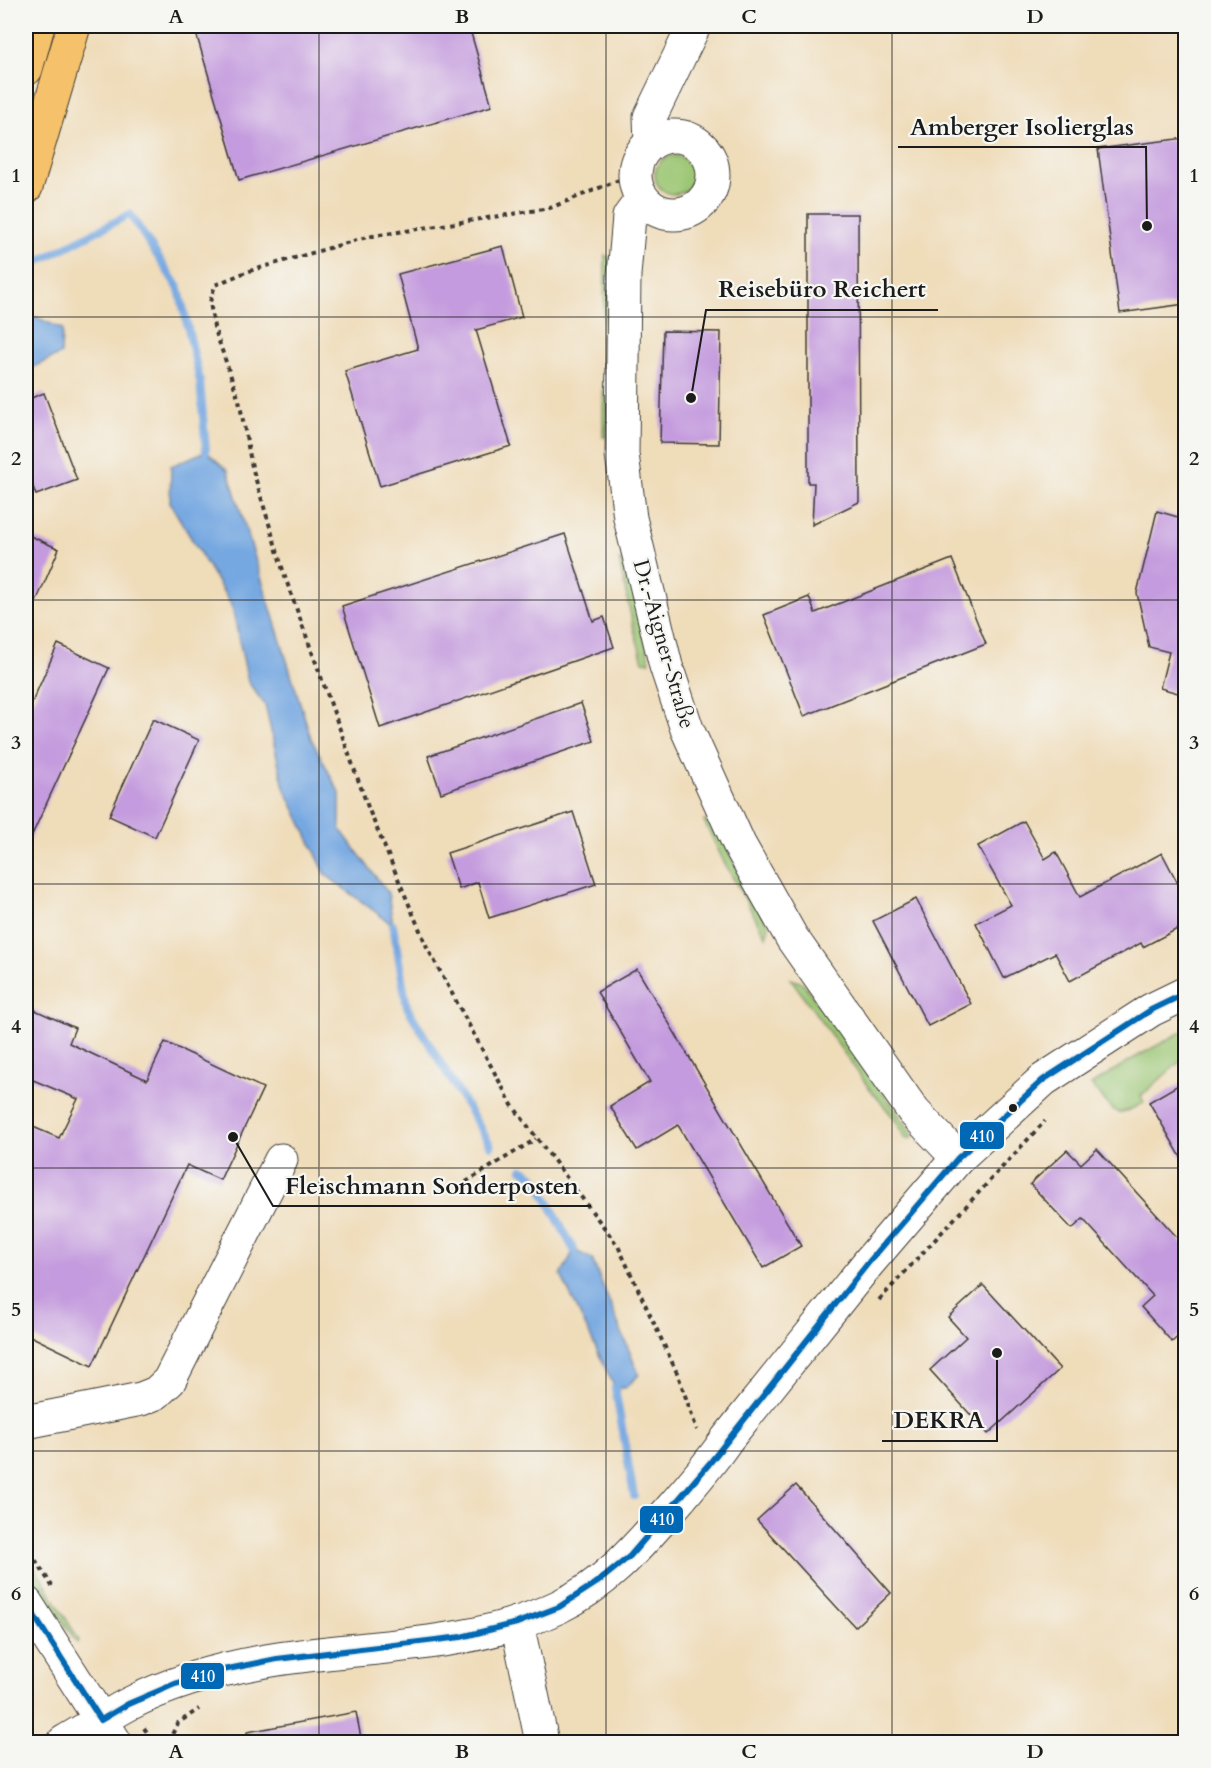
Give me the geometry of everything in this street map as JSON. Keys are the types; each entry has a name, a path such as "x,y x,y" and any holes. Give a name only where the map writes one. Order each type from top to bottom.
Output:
{"main road":[{"path":"26,69 38,26"},
{"path":"26,187 74,26"}],"street":[{"path":"638,187 657,211 666,214 679,215 692,211 709,193 713,180 712,166 708,156 694,141 672,136 651,143 650,117 694,26"},
{"name":"Dr.-Aigner-Straße","path":"651,143 637,160 638,187 629,217 624,274 622,454 630,518 666,666 687,729 739,844 792,938 914,1112 958,1158"},
{"path":"64,1743 108,1731 128,1704 175,1684 224,1670 277,1659 461,1637 517,1623 559,1607 599,1581 630,1556 709,1464 869,1262 958,1158 1043,1080 1151,1010 1185,993"},
{"path":"26,1422 141,1399 156,1393 169,1381 280,1160"},
{"path":"26,1603 108,1731"},
{"path":"517,1623 542,1743"}],"path":[{"path":"638,187 600,186 550,208 367,237 246,272 215,285 210,302 214,327 239,400 252,467 285,577 369,810 427,947 512,1105 618,1246 678,1375 709,1464"},
{"path":"466,1182 536,1139"}],"green space":[{"path":"674,156 687,162 693,175 687,188 674,194 661,188 655,175 661,162"},
{"path":"605,255 612,260 607,437 603,437 603,419"},
{"path":"619,560 627,565 650,662 643,661"},
{"path":"704,821 712,822 769,926 766,937 723,860"},
{"path":"791,979 803,983 908,1127 912,1138 906,1139 894,1118 869,1088"},
{"path":"1185,1030 1185,1057 1141,1096 1144,1103 1119,1113 1112,1109 1091,1085 1129,1061"},
{"path":"26,1553 79,1640 77,1643 26,1567"}],"water":[{"path":"36,317 62,329 61,354 29,369 26,360 26,325"},
{"path":"206,451 228,471 311,738 340,794 340,829 388,893 393,925 326,875 284,787 265,705 248,682 232,606 170,503 171,466"},
{"path":"574,1250 592,1259 639,1375 625,1388 615,1388 561,1275"}],"building":[{"path":"194,26 469,26 492,106 239,180"},
{"path":"1185,138 1185,304 1120,313 1098,149"},
{"path":"808,214 858,214 859,502 812,525 814,483 808,483"},
{"path":"503,246 522,317 476,330 511,446 380,486 345,371 418,349 398,274"},
{"path":"663,331 721,332 719,444 660,443"},
{"path":"44,393 77,480 36,495 26,468 26,400"},
{"path":"1157,511 1185,519 1185,695 1160,688 1169,652 1149,647 1137,593"},
{"path":"26,534 59,549 26,625"},
{"path":"565,534 593,621 604,617 614,647 380,728 342,606"},
{"path":"952,559 986,644 804,716 764,615 809,597 815,613"},
{"path":"58,644 109,668 26,848 26,716"},
{"path":"581,703 594,741 441,793 428,756"},
{"path":"153,719 199,740 155,837 109,816"},
{"path":"573,812 596,884 489,918 478,882 459,889 447,853"},
{"path":"1024,821 1045,859 1056,852 1080,897 1162,853 1185,897 1185,925 1143,947 1141,943 1070,981 1055,953 1004,978 976,923 1011,905 978,846"},
{"path":"916,899 971,1004 928,1026 873,921"},
{"path":"637,969 801,1246 763,1268 678,1125 637,1150 610,1106 650,1082 597,992"},
{"path":"26,1006 75,1028 69,1043 147,1080 165,1042 263,1088 220,1180 187,1165 92,1366 26,1334 26,1124 59,1138 78,1099 26,1077"},
{"path":"1185,1081 1185,1164 1149,1102"},
{"path":"1097,1149 1185,1246 1185,1330 1172,1342 1141,1307 1153,1296 1083,1219 1072,1229 1030,1184 1067,1150 1081,1164"},
{"path":"983,1285 1060,1369 988,1434 930,1370 966,1337 948,1317"},
{"path":"796,1485 891,1593 855,1627 757,1520"},
{"path":"356,1712 362,1743 248,1743 247,1732"}],"waterway":[{"path":"37,262 130,214 179,289 200,381 206,451"},
{"path":"393,925 407,1007 491,1146"},
{"path":"522,1169 535,1177 574,1250"},
{"path":"615,1388 634,1496"}],"transit line":[{"name":"410","path":"26,1603 101,1720 128,1704 175,1684 223,1670 277,1659 461,1637 517,1623 559,1607 599,1581 630,1556 709,1464 869,1262 958,1158 1043,1080 1151,1010 1186,993"}],"place":[{"name":"Amberger Isolierglas","path":"1147,226"},
{"name":"Reisebüro Reichert","path":"691,398"},
{"name":"Fleischmann Sonderposten","path":"233,1137"},
{"name":"DEKRA","path":"997,1353"}]}
